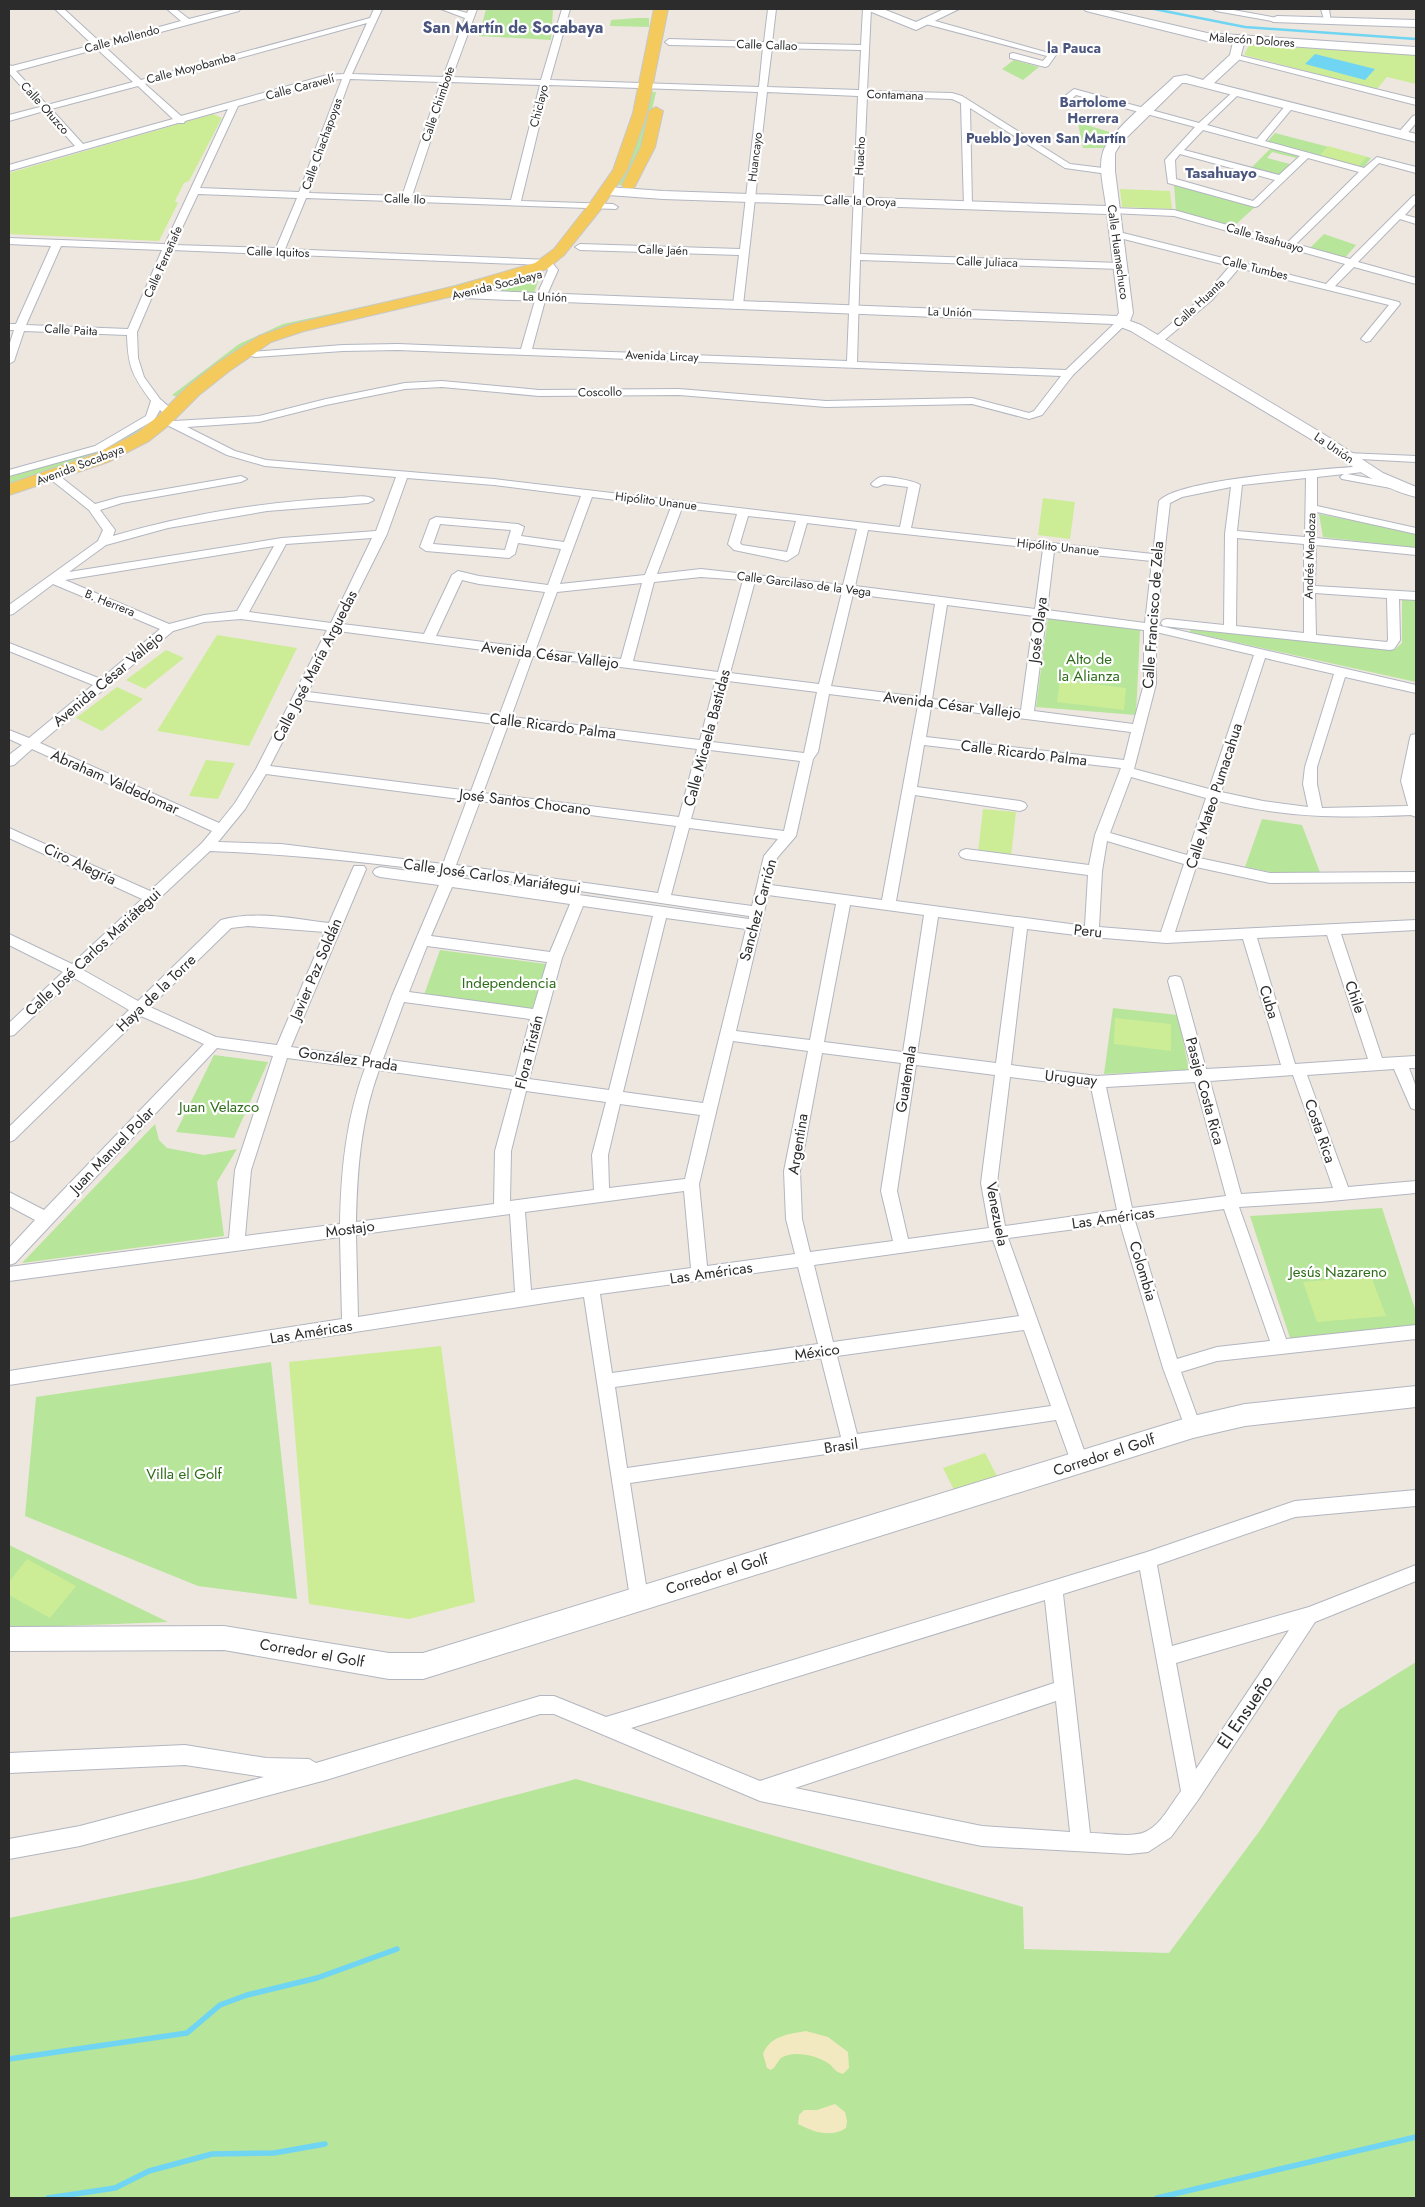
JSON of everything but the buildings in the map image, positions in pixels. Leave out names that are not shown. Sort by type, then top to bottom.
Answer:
[{"type":"main road","name":"Avenida Socabaya","points":[[550,266],[608,191],[620,170],[635,132],[646,86],[660,9]]},
{"type":"main road","name":"Avenida Socabaya","points":[[9,490],[117,452],[144,437],[254,354],[282,338],[461,292],[550,266],[580,247],[625,193],[648,147],[663,80]]},
{"type":"main road","name":"Avenida Socabaya","points":[[169,420],[182,400],[215,374],[266,339],[299,328],[461,292]]},
{"type":"street","points":[[59,9],[180,121]]},
{"type":"street","points":[[171,9],[186,21]]},
{"type":"street","name":"Calle Mollendo","points":[[9,69],[236,9]]},
{"type":"street","name":"Calle Chachapoyas","points":[[278,252],[303,195],[347,76],[378,9]]},
{"type":"street","points":[[445,9],[471,13]]},
{"type":"street","name":"Chiclayo","points":[[515,204],[545,82],[566,9]]},
{"type":"street","name":"Huancayo","points":[[738,305],[772,9]]},
{"type":"street","name":"Huacho","points":[[852,364],[855,257],[867,9]]},
{"type":"street","points":[[873,9],[921,24],[1024,47]]},
{"type":"street","points":[[921,24],[953,9]]},
{"type":"street","name":"Malecón Dolores","points":[[1090,9],[1207,37],[1239,40],[1278,27],[1416,51]]},
{"type":"street","points":[[1216,9],[1278,27],[1326,15],[1416,24]]},
{"type":"street","name":"Calle Chimbote","points":[[406,199],[471,13]]},
{"type":"street","name":"Calle Moyobamba","points":[[9,118],[374,19]]},
{"type":"street","points":[[1205,84],[1236,56],[1239,40]]},
{"type":"street","name":"Calle Callao","points":[[669,42],[866,48]]},
{"type":"street","points":[[1236,56],[1416,102]]},
{"type":"street","name":"Calle Otuzco","points":[[9,69],[82,148]]},
{"type":"street","name":"Calle Caravelí","points":[[9,168],[330,78],[347,76],[447,78],[646,86],[663,80]]},
{"type":"street","name":"Calle Huamachuco","points":[[1029,416],[1038,413],[1069,373],[1122,322],[1126,313],[1108,171],[1109,153],[1112,146],[1144,112],[1181,78],[1205,84]]},
{"type":"street","name":"Contamana","points":[[663,80],[763,91],[952,96],[966,102],[1068,166],[1108,171]]},
{"type":"street","points":[[1205,84],[1416,138]]},
{"type":"street","points":[[1063,102],[1074,92],[1366,171]]},
{"type":"street","points":[[1236,92],[1170,160],[1171,181],[1255,204],[1306,155]]},
{"type":"street","points":[[966,102],[967,205]]},
{"type":"street","name":"Calle Ferreñafe","points":[[169,420],[135,368],[131,347],[132,332],[168,248],[196,191],[234,105]]},
{"type":"street","points":[[1258,142],[1290,106]]},
{"type":"street","points":[[1402,134],[1416,118]]},
{"type":"street","points":[[1178,150],[1282,179]]},
{"type":"street","points":[[1290,245],[1377,160],[1416,170]]},
{"type":"street","name":"Calle Ilo","points":[[196,191],[613,207]]},
{"type":"street","name":"Calle la Oroya","points":[[608,191],[750,198],[1112,210]]},
{"type":"street","points":[[1328,287],[1416,198]]},
{"type":"street","name":"Calle Tasahuayo","points":[[1112,210],[1174,213],[1416,281]]},
{"type":"street","points":[[1400,216],[1416,221]]},
{"type":"street","name":"Calle Tumbes","points":[[1115,234],[1238,263],[1395,304],[1366,339]]},
{"type":"street","name":"Calle Iquitos","points":[[9,241],[550,266]]},
{"type":"street","points":[[9,361],[20,327],[57,243]]},
{"type":"street","name":"Calle Jaén","points":[[580,247],[745,252]]},
{"type":"street","name":"Calle Juliaca","points":[[855,257],[1120,266]]},
{"type":"street","name":"Calle Huanta","points":[[1157,341],[1208,298],[1238,263]]},
{"type":"street","points":[[526,351],[550,266]]},
{"type":"street","name":"La Unión","points":[[461,292],[541,297],[1095,318],[1122,322],[1314,435],[1366,469],[1396,486],[1416,492]]},
{"type":"street","name":"Calle Paita","points":[[9,327],[132,332]]},
{"type":"street","name":"Avenida Lircay","points":[[254,354],[352,348],[526,351],[1069,373]]},
{"type":"street","name":"Coscollo","points":[[169,420],[259,419],[326,402],[405,386],[442,384],[539,393],[679,392],[826,404],[972,401],[1029,416]]},
{"type":"street","points":[[9,473],[99,448],[150,418],[154,412],[156,401]]},
{"type":"street","name":"Hipólito Unanue","points":[[169,420],[231,453],[265,463],[494,482],[905,531],[1156,558]]},
{"type":"street","points":[[1346,456],[1416,459]]},
{"type":"street","name":"Calle Francisco de Zela","points":[[1092,932],[1096,871],[1102,835],[1128,768],[1150,684],[1150,624],[1156,558],[1165,501],[1180,494],[1237,484],[1366,469]]},
{"type":"street","name":"Calle José María Arguedas","points":[[207,846],[240,806],[262,769],[381,534],[403,474]]},
{"type":"street","name":"Calle Francisco de Zela","points":[[1312,474],[1396,486]]},
{"type":"street","name":"Andrés Mendoza","points":[[1310,638],[1309,589],[1312,474]]},
{"type":"street","points":[[9,611],[102,543],[108,535],[109,530],[93,508],[52,476]]},
{"type":"street","points":[[93,508],[120,500],[241,479]]},
{"type":"street","points":[[877,484],[882,480],[914,484],[905,531]]},
{"type":"street","points":[[1230,629],[1231,534],[1237,484]]},
{"type":"street","points":[[350,1326],[349,1177],[356,1123],[374,1063],[448,875],[475,796],[588,493]]},
{"type":"street","points":[[102,543],[168,523],[266,507],[368,500]]},
{"type":"street","points":[[626,664],[650,580],[678,504]]},
{"type":"street","points":[[1312,508],[1416,531]]},
{"type":"street","points":[[743,512],[734,544],[738,548],[787,557],[792,554],[802,519]]},
{"type":"street","points":[[436,520],[518,527],[514,539],[509,554],[426,546],[436,520]]},
{"type":"street","name":"Sanchez Carrión","points":[[700,1274],[690,1184],[771,856],[789,836],[807,758],[812,752],[824,689],[864,525]]},
{"type":"street","points":[[52,579],[282,540],[381,534]]},
{"type":"street","points":[[1231,534],[1416,551]]},
{"type":"street","points":[[514,539],[568,546]]},
{"type":"street","points":[[240,615],[282,540]]},
{"type":"street","name":"José Olaya","points":[[1027,715],[1049,546]]},
{"type":"street","name":"Calle Garcilaso de la Vega","points":[[428,639],[458,575],[479,580],[552,589],[650,580],[701,573],[750,577],[1150,624]]},
{"type":"street","name":"Calle Micaela Bastidas","points":[[602,1196],[600,1154],[662,906],[750,577]]},
{"type":"street","name":"B. Herrera","points":[[52,579],[168,628]]},
{"type":"street","points":[[1309,589],[1416,596]]},
{"type":"street","points":[[1150,624],[1230,629],[1390,646],[1394,640],[1393,594]]},
{"type":"street","points":[[888,905],[926,702],[942,600]]},
{"type":"street","name":"Avenida César Vallejo","points":[[9,762],[168,628],[192,620],[213,616],[240,615],[1139,729]]},
{"type":"street","points":[[1150,624],[1416,689]]},
{"type":"street","points":[[9,647],[102,684]]},
{"type":"street","name":"Calle Mateo Pumacahua","points":[[1166,938],[1262,652]]},
{"type":"street","points":[[1316,812],[1310,784],[1311,767],[1342,671]]},
{"type":"street","name":"Calle Ricardo Palma","points":[[300,695],[807,758]]},
{"type":"street","name":"Abraham Valdedomar","points":[[9,734],[222,830]]},
{"type":"street","name":"Calle Ricardo Palma","points":[[919,740],[1128,768],[1215,794],[1282,809],[1316,812],[1416,811]]},
{"type":"street","points":[[1416,740],[1408,781],[1416,811]]},
{"type":"street","name":"José Santos Chocano","points":[[262,769],[789,836]]},
{"type":"street","points":[[909,790],[1020,806]]},
{"type":"street","name":"Ciro Alegría","points":[[9,833],[151,897]]},
{"type":"street","points":[[1102,835],[1193,862],[1270,878],[1416,878]]},
{"type":"street","name":"Calle José Carlos Mariátegui","points":[[9,1031],[207,846],[281,850],[755,919]]},
{"type":"street","name":"Calle José Carlos Mariátegui","points":[[226,848],[241,854],[359,869],[448,875],[579,899],[662,906]]},
{"type":"street","points":[[966,854],[1096,871]]},
{"type":"street","name":"Javier Paz Soldán","points":[[236,1244],[243,1170],[282,1050],[359,869]]},
{"type":"street","name":"Peru","points":[[762,889],[1092,932],[1166,938],[1332,929],[1415,929]]},
{"type":"street","name":"Flora Tristán","points":[[523,1298],[502,1151],[555,958],[579,899]]},
{"type":"street","name":"Argentina","points":[[844,900],[792,1171],[794,1219],[852,1444]]},
{"type":"street","name":"Guatemala","points":[[902,1247],[889,1191],[932,911]]},
{"type":"street","name":"Haya de la Torre","points":[[9,1136],[226,924],[235,920],[333,928]]},
{"type":"street","name":"Venezuela","points":[[1021,923],[989,1183],[998,1234],[1080,1464]]},
{"type":"street","name":"Chile","points":[[1332,929],[1378,1064]]},
{"type":"street","name":"Cuba","points":[[1249,935],[1294,1070]]},
{"type":"street","name":"González Prada","points":[[9,939],[73,971],[140,1009],[214,1042],[709,1110]]},
{"type":"street","points":[[422,940],[555,958]]},
{"type":"street","name":"Pasaje Costa Rica","points":[[1175,981],[1232,1201],[1280,1346]]},
{"type":"street","points":[[399,996],[538,1015]]},
{"type":"street","name":"Uruguay","points":[[727,1035],[1097,1082],[1416,1062]]},
{"type":"street","name":"Juan Manuel Polar","points":[[9,1258],[214,1042]]},
{"type":"street","points":[[1399,1063],[1416,1104]]},
{"type":"street","name":"Costa Rica","points":[[1294,1070],[1342,1193]]},
{"type":"street","name":"Colombia","points":[[1097,1082],[1126,1216],[1172,1368],[1193,1427]]},
{"type":"street","name":"Mostajo","points":[[9,1274],[690,1184]]},
{"type":"street","name":"Las Américas","points":[[9,1378],[523,1298],[1232,1201],[1320,1196],[1416,1187]]},
{"type":"street","points":[[9,1198],[46,1219]]},
{"type":"street","points":[[591,1289],[639,1598]]},
{"type":"street","name":"México","points":[[606,1381],[1029,1322]]},
{"type":"street","points":[[1172,1368],[1216,1354],[1416,1332]]},
{"type":"street","name":"Corredor el Golf","points":[[9,1639],[224,1638],[389,1666],[424,1666],[639,1598],[1080,1464],[1193,1427],[1245,1415],[1416,1396]]},
{"type":"street","name":"Brasil","points":[[620,1477],[1061,1412]]},
{"type":"street","points":[[604,1726],[1147,1560],[1295,1509],[1416,1498]]},
{"type":"street","points":[[1147,1560],[1191,1793]]},
{"type":"street","points":[[1165,1657],[1309,1616],[1416,1573]]},
{"type":"street","points":[[1053,1589],[1081,1842]]},
{"type":"street","name":"El Ensueño","points":[[9,1850],[80,1836],[326,1770],[540,1705],[554,1705],[760,1791],[982,1836],[1129,1844],[1148,1842],[1164,1830],[1191,1793],[1309,1616]]},
{"type":"street","points":[[760,1791],[1064,1689]]},
{"type":"street","points":[[9,1763],[185,1755],[266,1768],[326,1770]]},
{"type":"green space","points":[[486,9],[553,9],[551,40],[479,36]]},
{"type":"green space","points":[[649,18],[649,27],[610,26],[611,20]]},
{"type":"green space","points":[[1249,45],[1416,54],[1416,84],[1387,77],[1377,89],[1244,55]]},
{"type":"green space","points":[[1014,60],[1039,67],[1023,80],[1002,69]]},
{"type":"green space","points":[[649,92],[656,92],[645,142],[624,186],[617,185]]},
{"type":"green space","points":[[213,114],[222,118],[189,181],[184,183],[175,201],[178,203],[159,241],[9,234],[9,173]]},
{"type":"green space","points":[[1078,123],[1116,134],[1103,148],[1083,148]]},
{"type":"green space","points":[[1275,133],[1371,158],[1364,167],[1358,167],[1267,142]]},
{"type":"green space","points":[[1328,146],[1367,157],[1358,167],[1319,156]]},
{"type":"green space","points":[[1271,148],[1299,155],[1296,158],[1272,152],[1267,158],[1290,164],[1279,176],[1251,168]]},
{"type":"green space","points":[[1174,184],[1255,207],[1233,227],[1176,211]]},
{"type":"green space","points":[[1120,189],[1170,191],[1172,209],[1122,207]]},
{"type":"green space","points":[[1324,234],[1356,245],[1344,259],[1310,248]]},
{"type":"green space","points":[[523,267],[525,270],[304,324],[236,354],[177,397],[172,395],[239,344],[283,324],[417,295]]},
{"type":"green space","points":[[539,279],[534,293],[494,291],[494,289]]},
{"type":"green space","points":[[159,415],[128,440],[109,450],[68,467],[9,486],[9,474],[75,456],[142,426]]},
{"type":"green space","points":[[1043,498],[1075,502],[1070,539],[1038,535]]},
{"type":"green space","points":[[1319,514],[1416,533],[1416,548],[1323,537]]},
{"type":"green space","points":[[1402,599],[1416,599],[1416,682],[1190,632],[1191,629],[1394,650],[1402,643]]},
{"type":"green space","name":"Alto de la Alianza","points":[[1048,617],[1140,630],[1136,715],[1036,707]]},
{"type":"green space","points":[[217,635],[297,648],[249,746],[157,731]]},
{"type":"green space","points":[[166,650],[184,658],[145,689],[126,680]]},
{"type":"green space","points":[[1060,680],[1126,688],[1124,710],[1057,702]]},
{"type":"green space","points":[[117,687],[143,699],[102,731],[76,718]]},
{"type":"green space","points":[[206,760],[235,763],[218,799],[189,796]]},
{"type":"green space","points":[[983,809],[1016,812],[1011,857],[978,852]]},
{"type":"green space","points":[[1262,819],[1302,825],[1321,875],[1286,875],[1245,867]]},
{"type":"green space","name":"Independencia","points":[[440,950],[546,964],[532,1009],[424,995]]},
{"type":"green space","points":[[1113,1008],[1178,1015],[1189,1070],[1104,1074]]},
{"type":"green space","points":[[1115,1018],[1171,1024],[1171,1051],[1114,1044]]},
{"type":"green space","name":"Juan Velazco","points":[[214,1055],[268,1062],[234,1138],[176,1132]]},
{"type":"green space","points":[[155,1124],[159,1140],[167,1148],[204,1155],[237,1149],[217,1182],[224,1236],[22,1263]]},
{"type":"green space","name":"Jesús Nazareno","points":[[1382,1208],[1416,1312],[1416,1328],[1290,1338],[1250,1216]]},
{"type":"green space","points":[[1371,1276],[1386,1316],[1317,1322],[1303,1282]]},
{"type":"green space","points":[[441,1346],[475,1602],[409,1619],[309,1604],[289,1362]]},
{"type":"green space","name":"Villa el Golf","points":[[271,1362],[297,1599],[198,1586],[25,1516],[36,1397]]},
{"type":"green space","points":[[985,1453],[997,1476],[954,1490],[943,1468]]},
{"type":"green space","points":[[9,1545],[168,1622],[9,1628]]},
{"type":"green space","points":[[27,1559],[76,1586],[50,1618],[9,1595],[9,1582]]},
{"type":"green space","points":[[1416,1662],[1416,2198],[9,2198],[9,1918],[196,1879],[576,1779],[1023,1907],[1024,1949],[1169,1953],[1261,1829],[1339,1710]]},
{"type":"sand","points":[[806,2031],[828,2037],[848,2052],[849,2068],[843,2074],[837,2072],[823,2060],[798,2054],[781,2058],[771,2070],[767,2068],[763,2054],[770,2043],[780,2037]]},
{"type":"sand","points":[[835,2104],[845,2112],[846,2128],[834,2133],[822,2133],[798,2124],[799,2115],[804,2110],[817,2110]]},
{"type":"water","points":[[1315,54],[1375,69],[1365,80],[1305,64]]},
{"type":"waterway","points":[[1154,9],[1245,27],[1416,39]]},
{"type":"waterway","points":[[9,2059],[187,2033],[220,2005],[247,1995],[317,1978],[397,1949]]},
{"type":"waterway","points":[[1157,2198],[1416,2137]]},
{"type":"waterway","points":[[48,2198],[115,2188],[149,2171],[212,2154],[274,2153],[325,2144]]},
{"type":"district","name":"San Martín de Socabaya","points":[[513,27]]},
{"type":"district","name":"la Pauca","points":[[1074,48]]},
{"type":"district","name":"Bartolome Herrera","points":[[1093,110]]},
{"type":"district","name":"Pueblo Joven San Martín","points":[[1046,138]]},
{"type":"district","name":"Tasahuayo","points":[[1221,173]]}]
